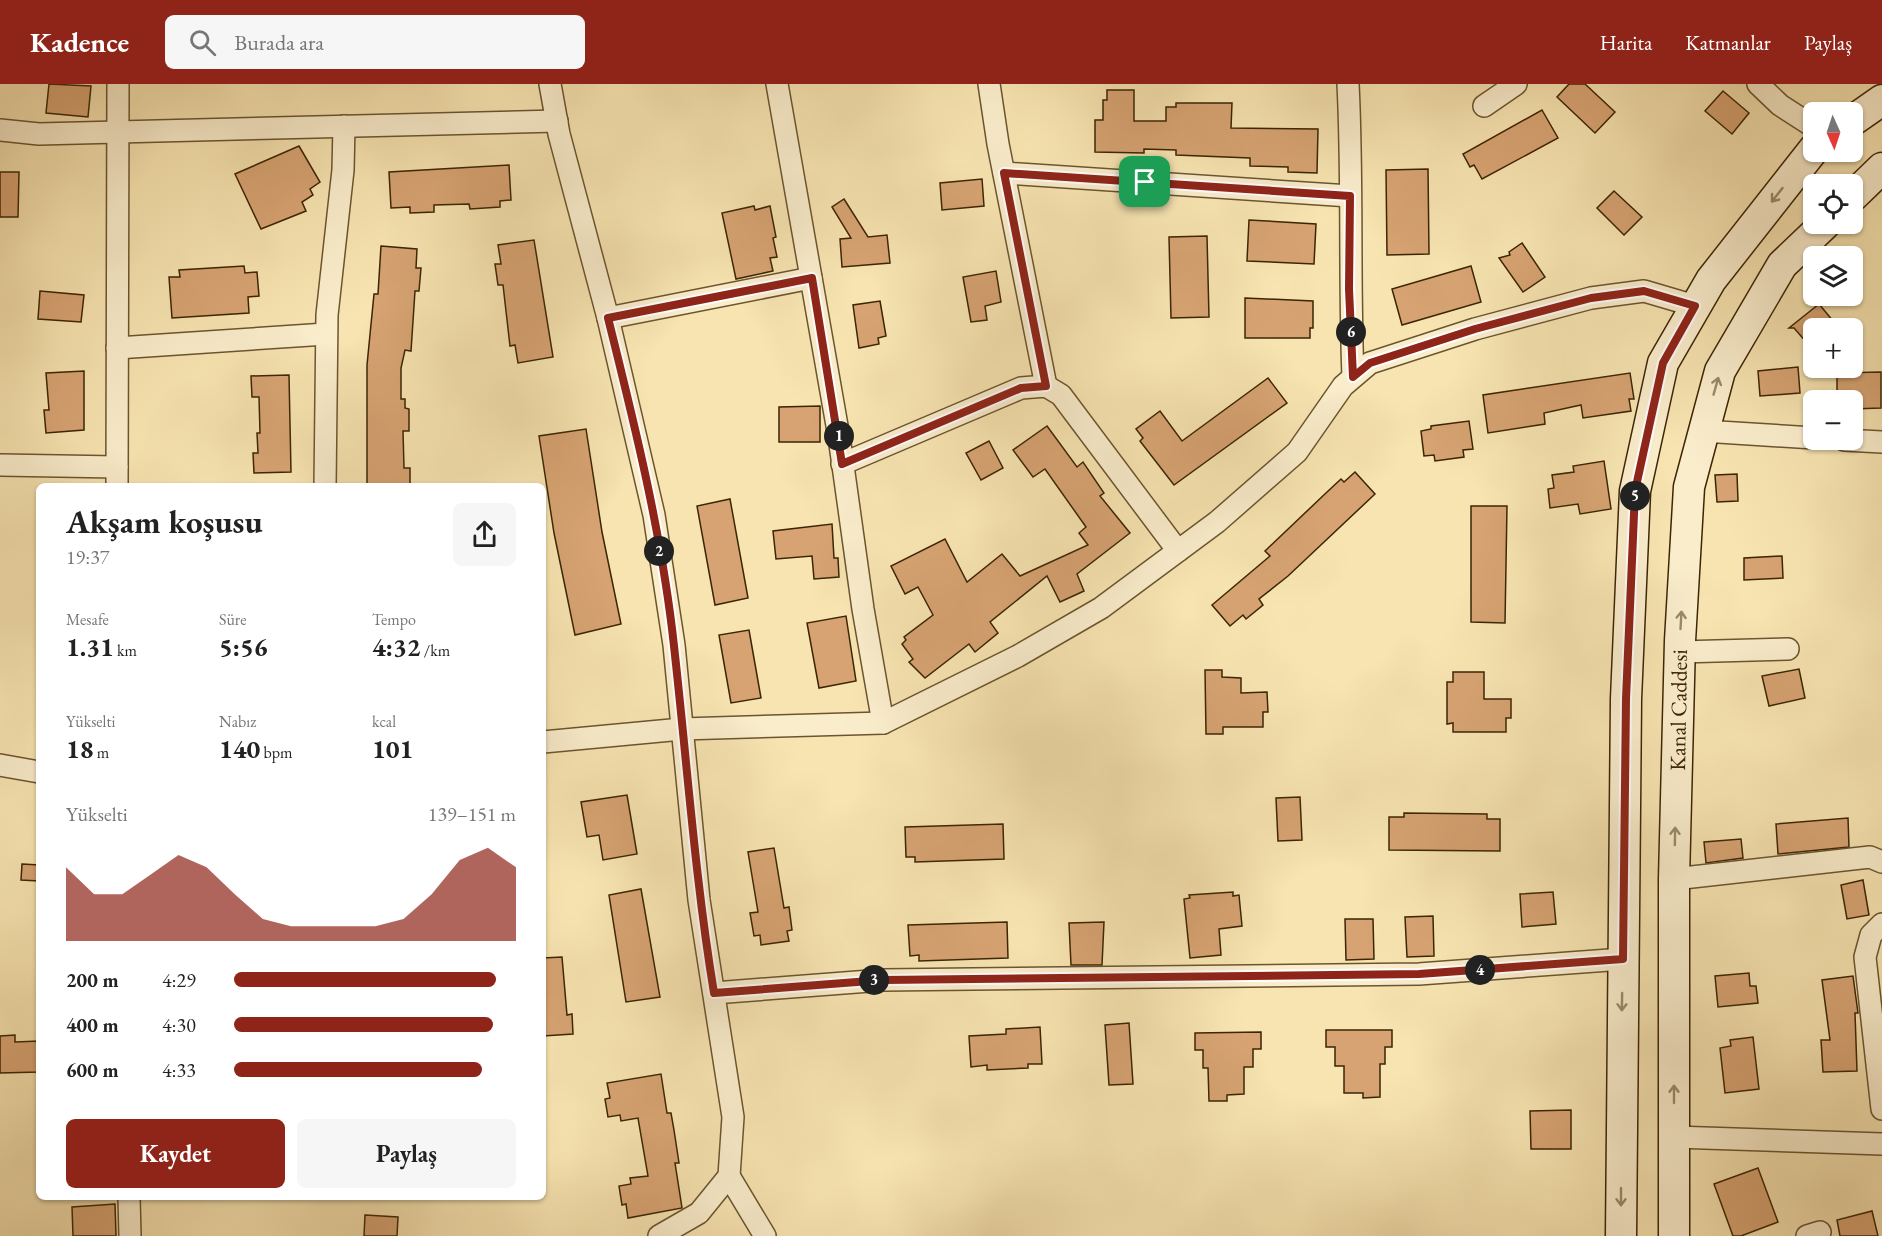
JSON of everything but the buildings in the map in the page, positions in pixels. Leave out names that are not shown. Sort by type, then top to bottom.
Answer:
[{"type":"main road","points":[[1863,113],[1882,100]]},
{"type":"main road","points":[[1621,1236],[1626,699],[1635,491],[1663,363],[1711,280],[1804,162]]},
{"type":"main road","points":[[1863,186],[1882,168]]},
{"type":"main road","name":"Kanal Caddesi","points":[[1674,1236],[1674,879],[1680,652],[1689,487],[1720,371],[1782,265],[1815,234]]},
{"type":"street","points":[[0,465],[117,476],[118,84]]},
{"type":"street","points":[[550,84],[557,121],[608,318],[654,515],[674,645],[699,900],[733,1118],[729,1176],[765,1236]]},
{"type":"street","points":[[777,84],[812,278],[842,464],[862,609],[883,723]]},
{"type":"street","points":[[990,84],[1004,173],[1046,386]]},
{"type":"street","points":[[1348,84],[1349,289],[1353,377]]},
{"type":"street","points":[[1484,106],[1516,84]]},
{"type":"street","points":[[1758,84],[1780,105],[1803,121]]},
{"type":"street","points":[[0,130],[39,134],[557,121]]},
{"type":"street","points":[[324,483],[326,334],[343,170],[344,126]]},
{"type":"street","points":[[1004,173],[1350,196]]},
{"type":"street","points":[[608,318],[812,278]]},
{"type":"street","points":[[546,742],[682,729],[883,723],[1039,644],[1101,608],[1217,522],[1297,452],[1343,386],[1370,363],[1475,329],[1591,298],[1644,291],[1695,306]]},
{"type":"street","points":[[117,348],[326,334]]},
{"type":"street","points":[[842,464],[1021,388],[1046,386],[1061,395],[1178,551]]},
{"type":"street","points":[[1703,431],[1803,437]]},
{"type":"street","points":[[1863,441],[1882,442]]},
{"type":"street","points":[[1680,652],[1788,648]]},
{"type":"street","points":[[0,765],[36,771]]},
{"type":"street","points":[[1674,879],[1870,857],[1882,862]]},
{"type":"street","points":[[1882,924],[1871,935],[1865,957],[1882,1109]]},
{"type":"street","points":[[714,993],[883,980],[1419,974],[1623,959]]},
{"type":"street","points":[[1674,1137],[1882,1144]]},
{"type":"street","points":[[659,1236],[699,1213],[729,1176]]},
{"type":"street","points":[[129,1200],[130,1236]]},
{"type":"route","points":[[1004,173],[1145,182],[1350,196],[1349,289],[1353,377],[1370,363],[1475,329],[1591,298],[1644,291],[1695,306],[1663,363],[1635,491],[1626,699],[1623,959],[1419,974],[883,980],[794,985],[714,993],[699,900],[674,645],[654,515],[608,318],[812,278],[842,464],[1021,388],[1046,386],[1004,173]]}]
